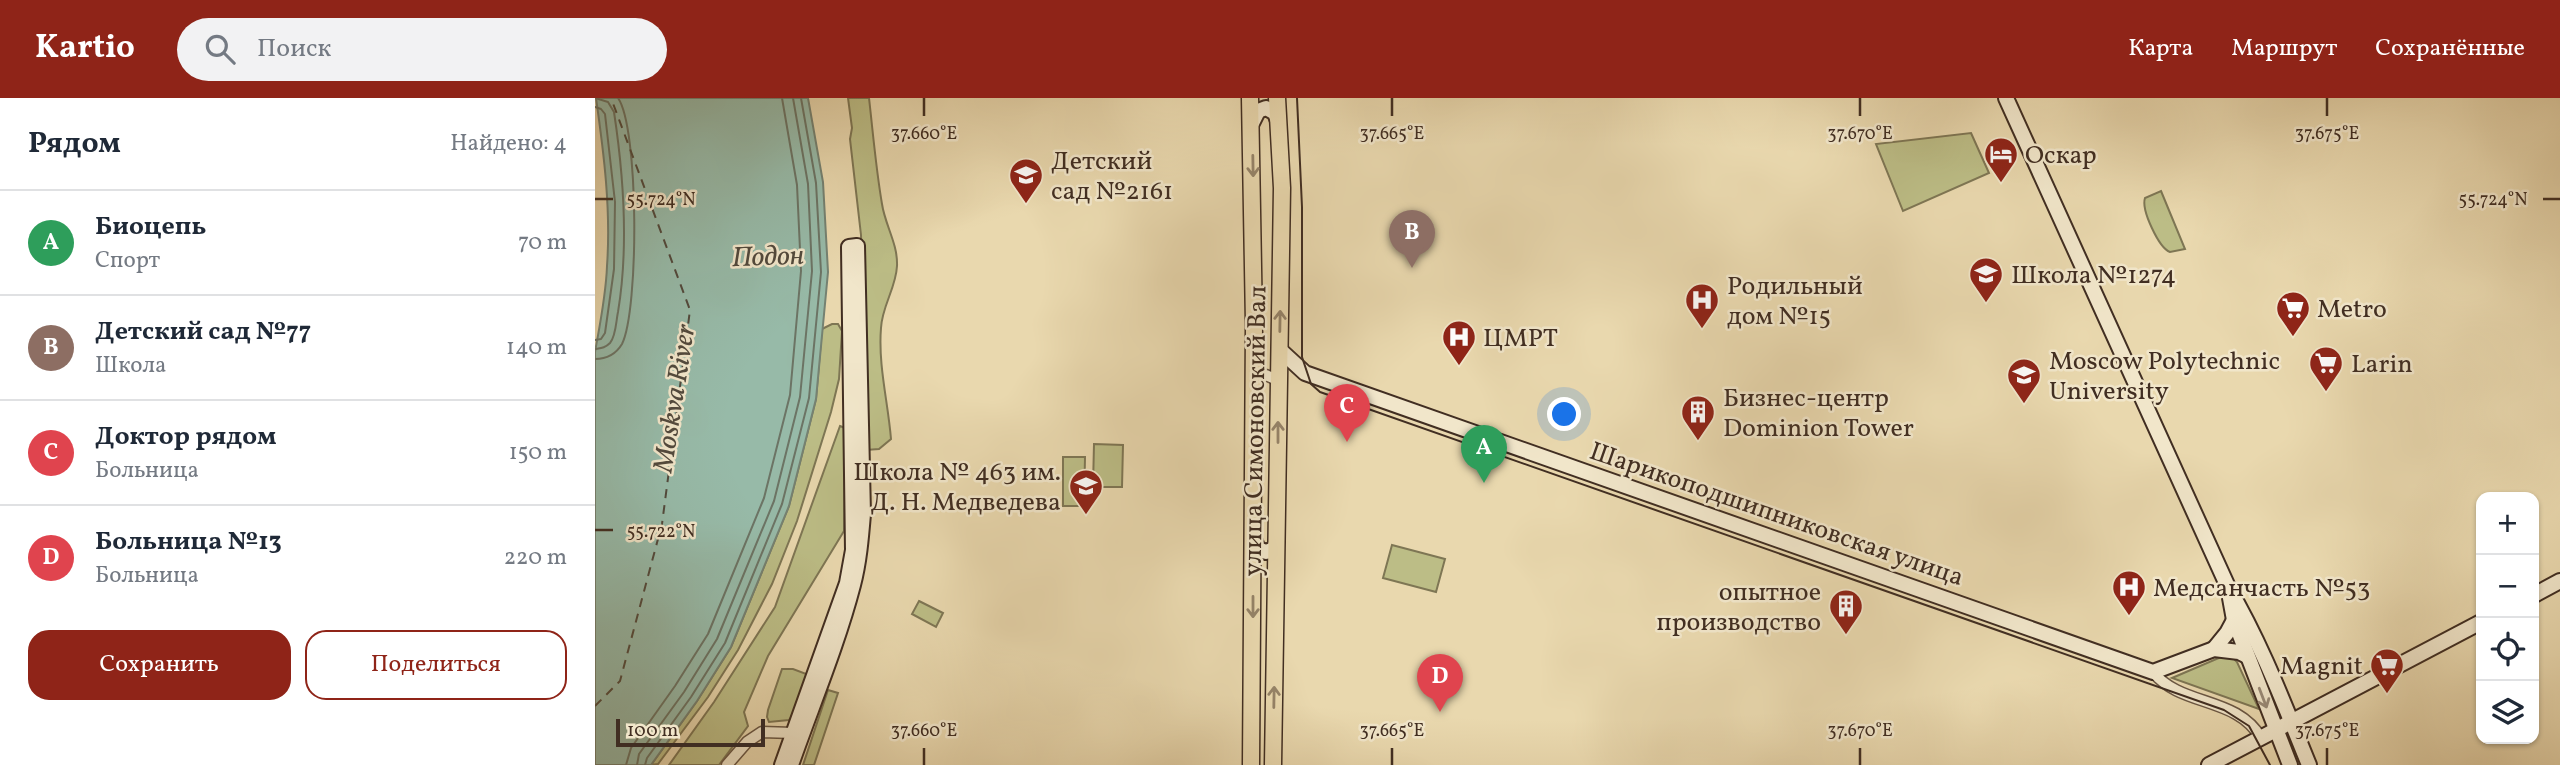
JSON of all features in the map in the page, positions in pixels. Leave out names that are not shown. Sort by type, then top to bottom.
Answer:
[{"type":"main road","name":"улица Симоновский Вал","points":[[1250,98],[1254,388],[1251,765]]},
{"type":"main road","name":"улица Симоновский Вал","points":[[1273,765],[1282,188],[1277,98]]},
{"type":"main road","points":[[2006,98],[2228,587],[2243,614],[2308,765]]},
{"type":"main road","points":[[1252,122],[1258,111],[1266,108],[1275,113],[1278,121]]},
{"type":"main road","points":[[782,765],[797,735],[853,584],[860,547],[863,514],[853,246]]},
{"type":"main road","points":[[1278,389],[1305,373],[1280,350]]},
{"type":"main road","name":"Шарикоподшипниковская улица","points":[[1305,373],[2153,673]]},
{"type":"main road","points":[[1254,539],[1258,549],[1266,552],[1274,549],[1277,540]]},
{"type":"main road","points":[[2539,592],[2560,581]]},
{"type":"main road","points":[[2228,587],[2234,620],[2290,765]]},
{"type":"main road","points":[[2214,649],[2234,620]]},
{"type":"main road","points":[[2209,765],[2476,625]]},
{"type":"main road","points":[[2153,673],[2214,649],[2239,652],[2247,656]]},
{"type":"main road","points":[[791,765],[797,735]]},
{"type":"street","points":[[1254,388],[1258,379],[1266,375],[1275,379],[1278,389]]},
{"type":"street","name":"Шарикоподшипниковская улица","points":[[2153,673],[2174,690],[2242,716],[2261,738]]},
{"type":"street","points":[[727,765],[747,742],[762,732],[797,735]]},
{"type":"green space","points":[[848,98],[869,98],[882,204],[897,258],[894,282],[882,320],[880,342],[891,439],[879,449],[866,450],[861,235]]},
{"type":"green space","points":[[1971,133],[1989,173],[1903,211],[1876,144]]},
{"type":"green space","points":[[2161,191],[2185,249],[2170,252],[2166,249],[2148,219],[2145,198]]},
{"type":"green space","points":[[838,324],[842,331],[839,379],[797,521],[772,584],[738,650],[708,697],[658,764],[651,765],[697,701],[731,647],[789,506],[816,399],[822,329]]},
{"type":"green space","points":[[840,426],[845,428],[844,531],[768,656],[744,712],[748,726],[719,765],[669,765],[714,702],[775,607]]},
{"type":"green space","points":[[1094,444],[1123,445],[1122,487],[1093,487]]},
{"type":"green space","points":[[1063,457],[1085,457],[1084,506],[1063,506]]},
{"type":"green space","points":[[1392,545],[1445,559],[1436,592],[1383,578]]},
{"type":"green space","points":[[919,601],[943,613],[936,627],[912,614]]},
{"type":"green space","points":[[2221,657],[2232,657],[2237,662],[2259,709],[2172,678]]},
{"type":"green space","points":[[782,669],[793,669],[809,675],[795,713],[789,720],[769,722],[768,710]]},
{"type":"green space","points":[[828,690],[838,693],[814,765],[803,765]]},
{"type":"water","points":[[596,98],[808,98],[823,182],[828,272],[816,399],[789,506],[731,647],[697,701],[651,765],[595,765],[595,352],[603,309],[608,245],[604,161]]},
{"type":"ferry route","points":[[595,706],[620,681],[662,524],[690,310],[611,98]]},
{"type":"tram line","points":[[1297,98],[1302,207],[1302,357],[1311,384],[1320,392],[2224,710],[2249,726],[2270,765]]},
{"type":"place","name":"Оскар","points":[[2001,184]]},
{"type":"place","name":"Детский сад №2161","points":[[1026,205]]},
{"type":"place","name":"Детский сад №77","points":[[1412,268]]},
{"type":"place","name":"Школа №1274","points":[[1986,304]]},
{"type":"place","name":"Родильный дом №15","points":[[1702,330]]},
{"type":"place","name":"Metro","points":[[2293,338]]},
{"type":"place","name":"ЦМРТ","points":[[1459,367]]},
{"type":"place","name":"Larin","points":[[2326,393]]},
{"type":"place","name":"Moscow Polytechnic University","points":[[2024,405]]},
{"type":"place","name":"Доктор рядом","points":[[1347,442]]},
{"type":"place","name":"Бизнес-центр Dominion Tower","points":[[1698,442]]},
{"type":"place","name":"Биоцепь","points":[[1484,483]]},
{"type":"place","name":"Школа № 463 им. Д. Н. Медведева","points":[[1086,516]]},
{"type":"place","name":"Медсанчасть №53","points":[[2129,617]]},
{"type":"place","name":"опытное производство","points":[[1846,636]]},
{"type":"place","name":"Magnit","points":[[2387,695]]},
{"type":"place","name":"Больница №13","points":[[1440,712]]},
{"type":"water label","name":"Подон","points":[[768,255]]},
{"type":"water label","name":"Moskva River","points":[[673,398]]}]
